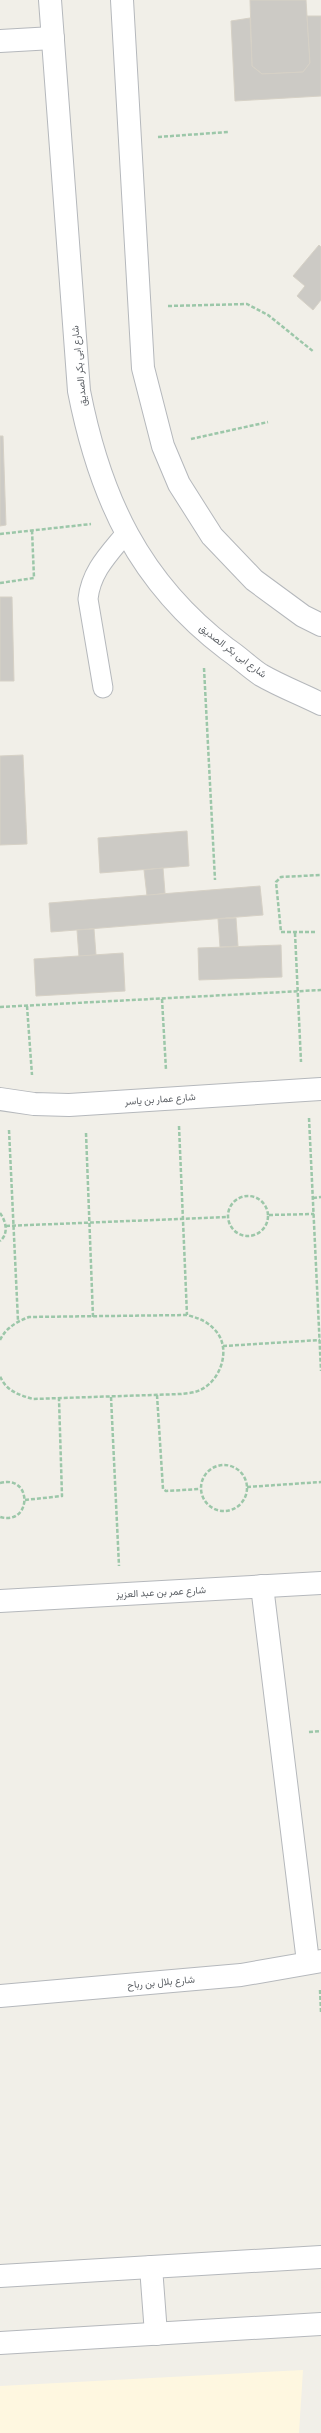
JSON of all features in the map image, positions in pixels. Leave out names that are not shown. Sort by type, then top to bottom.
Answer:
[{"type":"street","name":"شارع ابى بكر الصديق","points":[[50,0],[79,391],[90,443],[101,479],[122,527],[163,590],[202,630],[261,674],[321,704]]},
{"type":"street","points":[[122,0],[143,368],[163,446],[179,484],[212,536],[254,580],[303,616],[321,624]]},
{"type":"street","points":[[0,41],[53,38]]},
{"type":"street","name":"شارع عمار بن ياسر","points":[[4,1100],[34,1104],[85,1104],[310,1090]]},
{"type":"street","name":"شارع عمر بن عبد العزيز","points":[[0,1601],[321,1583]]},
{"type":"street","points":[[262,1586],[315,1962]]},
{"type":"street","name":"شارع بلال بن رباح","points":[[0,1996],[241,1975],[315,1962]]},
{"type":"street","points":[[0,2276],[321,2257]]},
{"type":"street","points":[[151,2267],[156,2334]]},
{"type":"street","points":[[0,2343],[321,2324]]},
{"type":"lane","points":[[103,688],[88,599],[90,586],[96,569],[122,527]]},
{"type":"path","points":[[130,139],[228,132]]},
{"type":"path","points":[[139,307],[247,304],[268,315],[314,352]]},
{"type":"path","points":[[163,446],[268,422]]},
{"type":"path","points":[[0,534],[32,530],[122,527]]},
{"type":"path","points":[[0,583],[34,578],[32,530]]},
{"type":"path","points":[[202,630],[215,880]]},
{"type":"path","points":[[315,932],[284,933],[279,928],[276,882],[278,879],[321,875]]},
{"type":"path","points":[[295,933],[298,991],[310,1090],[313,1198],[321,1371]]},
{"type":"path","points":[[0,1007],[321,990]]},
{"type":"path","points":[[162,998],[183,1219],[188,1315]]},
{"type":"path","points":[[27,1006],[34,1104]]},
{"type":"path","points":[[4,1100],[14,1225],[18,1321]]},
{"type":"path","points":[[85,1104],[93,1317]]},
{"type":"path","points":[[254,1196],[265,1203],[269,1215],[266,1227],[256,1235],[243,1236],[232,1229],[228,1217],[231,1205],[241,1197],[254,1196]]},
{"type":"path","points":[[313,1198],[321,1197]]},
{"type":"path","points":[[0,1213],[6,1226],[3,1239],[0,1241]]},
{"type":"path","points":[[269,1215],[314,1214]]},
{"type":"path","points":[[6,1226],[228,1217]]},
{"type":"path","points":[[0,1340],[4,1332],[18,1321],[28,1317],[188,1315],[203,1320],[216,1331],[222,1346],[222,1364],[214,1380],[199,1391],[158,1395],[33,1399],[16,1394],[2,1382],[0,1376]]},
{"type":"path","points":[[222,1346],[320,1340]]},
{"type":"path","points":[[158,1395],[163,1489],[166,1491],[200,1489]]},
{"type":"path","points":[[111,1397],[120,1594]]},
{"type":"path","points":[[25,1500],[62,1496],[59,1399]]},
{"type":"path","points":[[223,1464],[235,1467],[244,1475],[247,1487],[245,1499],[237,1508],[225,1512],[213,1509],[204,1501],[200,1489],[203,1477],[211,1468],[223,1464]]},
{"type":"path","points":[[0,1483],[7,1481],[16,1484],[23,1490],[25,1500],[23,1509],[16,1516],[6,1519],[0,1517]]},
{"type":"path","points":[[247,1487],[321,1482]]},
{"type":"shaded area","points":[[303,2370],[299,2433],[0,2433],[0,2386]]},
{"type":"building","points":[[250,0],[306,0],[310,63],[303,72],[262,74],[252,66]]},
{"type":"building","points":[[307,16],[321,16],[321,96],[235,101],[231,21],[250,18],[252,66],[262,74],[303,72],[310,63]]},
{"type":"building","points":[[319,245],[321,247],[321,300],[313,310],[297,296],[305,286],[293,276]]},
{"type":"building","points":[[0,436],[3,436],[6,525],[0,526]]},
{"type":"building","points":[[0,597],[12,597],[14,681],[0,681]]},
{"type":"building","points":[[23,755],[27,844],[0,845],[0,756]]},
{"type":"building","points":[[187,831],[189,866],[100,873],[98,838]]},
{"type":"building","points":[[163,868],[165,893],[147,896],[144,870]]},
{"type":"building","points":[[260,886],[263,915],[51,932],[49,903]]},
{"type":"building","points":[[236,918],[238,946],[220,947],[218,919]]},
{"type":"building","points":[[94,929],[96,955],[79,957],[77,930]]},
{"type":"building","points":[[281,945],[282,977],[199,980],[198,948]]},
{"type":"building","points":[[123,953],[125,991],[36,996],[34,959]]}]
